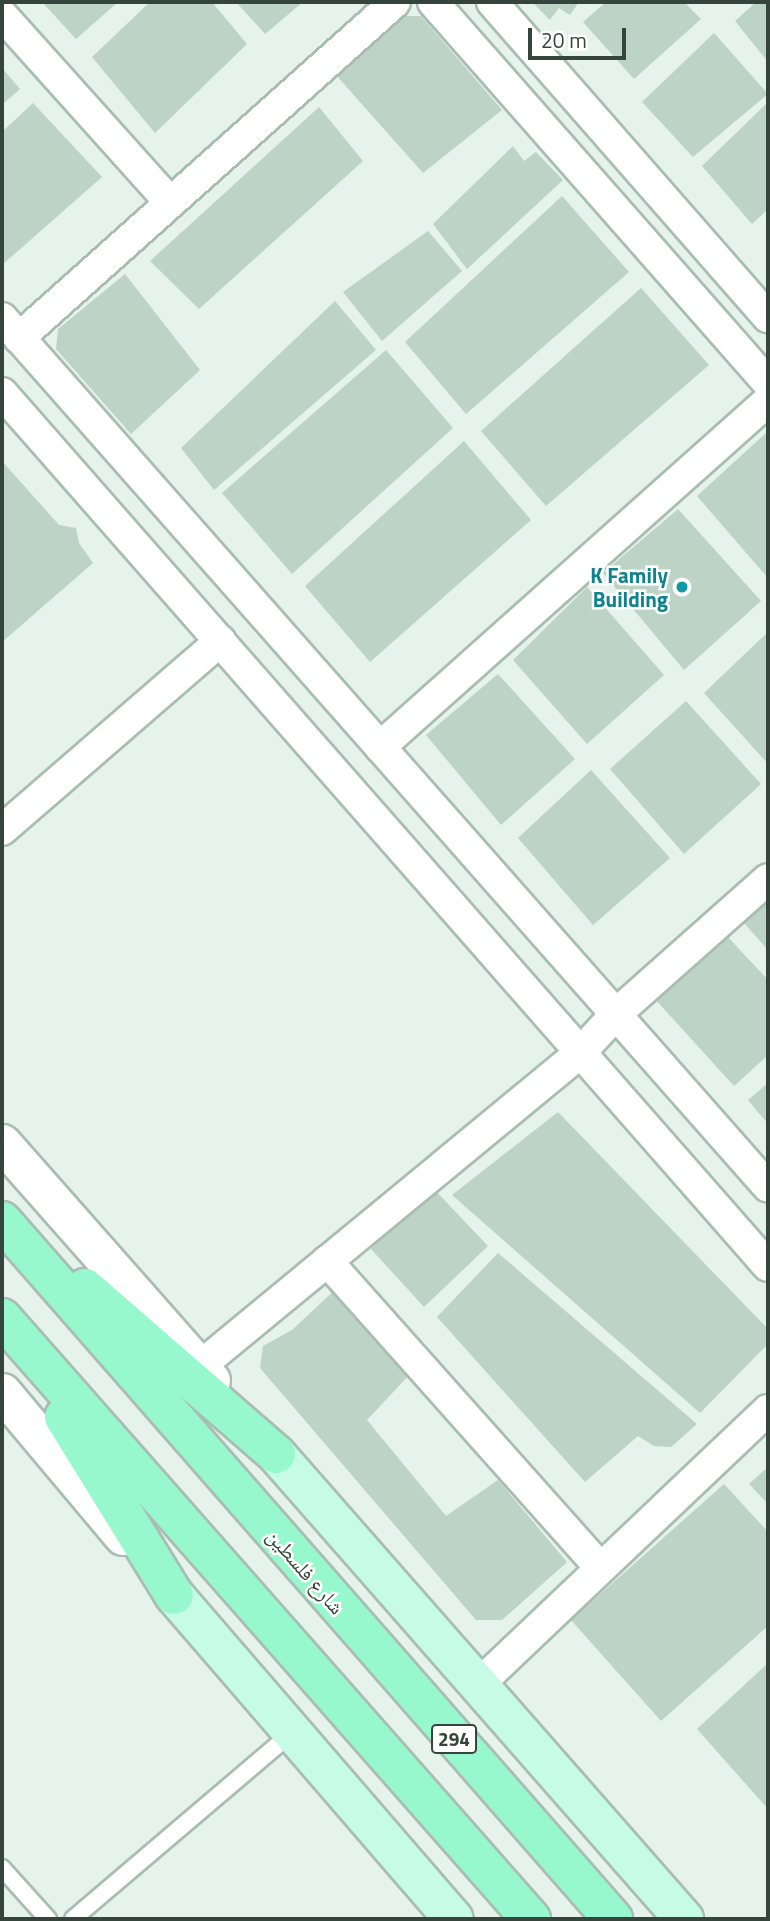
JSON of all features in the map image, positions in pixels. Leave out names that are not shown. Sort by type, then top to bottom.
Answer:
[{"type":"main road","points":[[2,1214],[276,1454],[684,1919]]},
{"type":"main road","name":"شارع فلسطين","points":[[2,1221],[295,1560],[613,1919]]},
{"type":"main road","points":[[5,1321],[174,1595],[290,1734],[454,1919]]},
{"type":"main road","points":[[5,1321],[531,1919]]},
{"type":"street","points":[[395,2],[170,202],[10,328],[768,1187]]},
{"type":"street","points":[[433,2],[768,383]]},
{"type":"street","points":[[492,2],[768,317]]},
{"type":"street","points":[[2,15],[170,202]]},
{"type":"street","points":[[2,393],[768,1266]]},
{"type":"street","points":[[380,747],[768,401]]},
{"type":"street","points":[[2,830],[220,641]]},
{"type":"street","points":[[199,1367],[581,1052],[616,1014],[768,880]]},
{"type":"street","points":[[2,1143],[276,1454]]},
{"type":"street","points":[[327,1261],[601,1567]]},
{"type":"street","points":[[2,1392],[174,1595]]},
{"type":"street","points":[[479,1684],[768,1410]]},
{"type":"lane","points":[[73,1919],[290,1734]]},
{"type":"lane","points":[[2,1868],[48,1919]]},
{"type":"building","points":[[42,2],[118,2],[76,39]]},
{"type":"building","points":[[150,2],[212,2],[247,44],[155,133],[92,57]]},
{"type":"building","points":[[236,2],[303,2],[265,34]]},
{"type":"building","points":[[532,2],[579,2],[570,15],[559,8],[550,20]]},
{"type":"building","points":[[606,2],[684,2],[701,19],[634,79],[583,22]]},
{"type":"building","points":[[756,2],[768,2],[768,62],[735,21]]},
{"type":"building","points":[[397,16],[421,16],[502,110],[423,173],[336,75]]},
{"type":"building","points":[[714,33],[768,94],[693,157],[642,102]]},
{"type":"building","points":[[2,68],[20,89],[2,105]]},
{"type":"building","points":[[768,102],[768,209],[752,224],[702,166]]},
{"type":"building","points":[[33,103],[102,177],[2,265],[2,132]]},
{"type":"building","points":[[319,107],[363,161],[199,309],[150,261]]},
{"type":"building","points":[[513,146],[524,161],[536,152],[563,180],[467,269],[433,224]]},
{"type":"building","points":[[562,196],[629,272],[466,414],[405,342]]},
{"type":"building","points":[[428,231],[462,271],[382,341],[343,292]]},
{"type":"building","points":[[125,274],[200,370],[131,434],[56,349],[58,329]]},
{"type":"building","points":[[641,288],[709,365],[546,506],[481,431]]},
{"type":"building","points":[[335,301],[376,350],[214,490],[181,448]]},
{"type":"building","points":[[386,350],[453,428],[292,574],[222,493]]},
{"type":"building","points":[[768,431],[768,578],[697,496]]},
{"type":"building","points":[[464,441],[531,520],[370,662],[305,586]]},
{"type":"building","points":[[2,461],[59,525],[76,528],[79,543],[93,563],[2,642]]},
{"type":"building","name":"K Family Building","points":[[678,509],[761,601],[684,670],[603,573]]},
{"type":"building","points":[[587,587],[664,675],[587,744],[513,660]]},
{"type":"building","points":[[768,632],[768,764],[704,693]]},
{"type":"building","points":[[498,674],[575,759],[501,825],[426,735]]},
{"type":"building","points":[[686,701],[761,784],[684,854],[610,769]]},
{"type":"building","points":[[591,770],[670,858],[593,925],[518,838]]},
{"type":"building","points":[[768,901],[768,950],[743,922]]},
{"type":"building","points":[[726,935],[768,980],[768,1055],[734,1086],[654,998]]},
{"type":"building","points":[[768,1083],[768,1124],[748,1100]]},
{"type":"building","points":[[558,1112],[768,1329],[768,1344],[700,1413],[452,1195]]},
{"type":"building","points":[[431,1186],[488,1246],[424,1307],[371,1249]]},
{"type":"building","points":[[498,1253],[697,1424],[671,1447],[654,1446],[638,1436],[585,1482],[437,1317]]},
{"type":"building","points":[[338,1287],[411,1373],[367,1420],[446,1516],[498,1480],[567,1562],[502,1620],[476,1620],[260,1368],[263,1346],[292,1330]]},
{"type":"building","points":[[768,1467],[768,1504],[749,1484]]},
{"type":"building","points":[[724,1484],[768,1532],[768,1626],[661,1721],[571,1620]]},
{"type":"building","points":[[768,1663],[768,1809],[697,1729]]},
{"type":"place","name":"K Family Building","points":[[682,587]]}]
